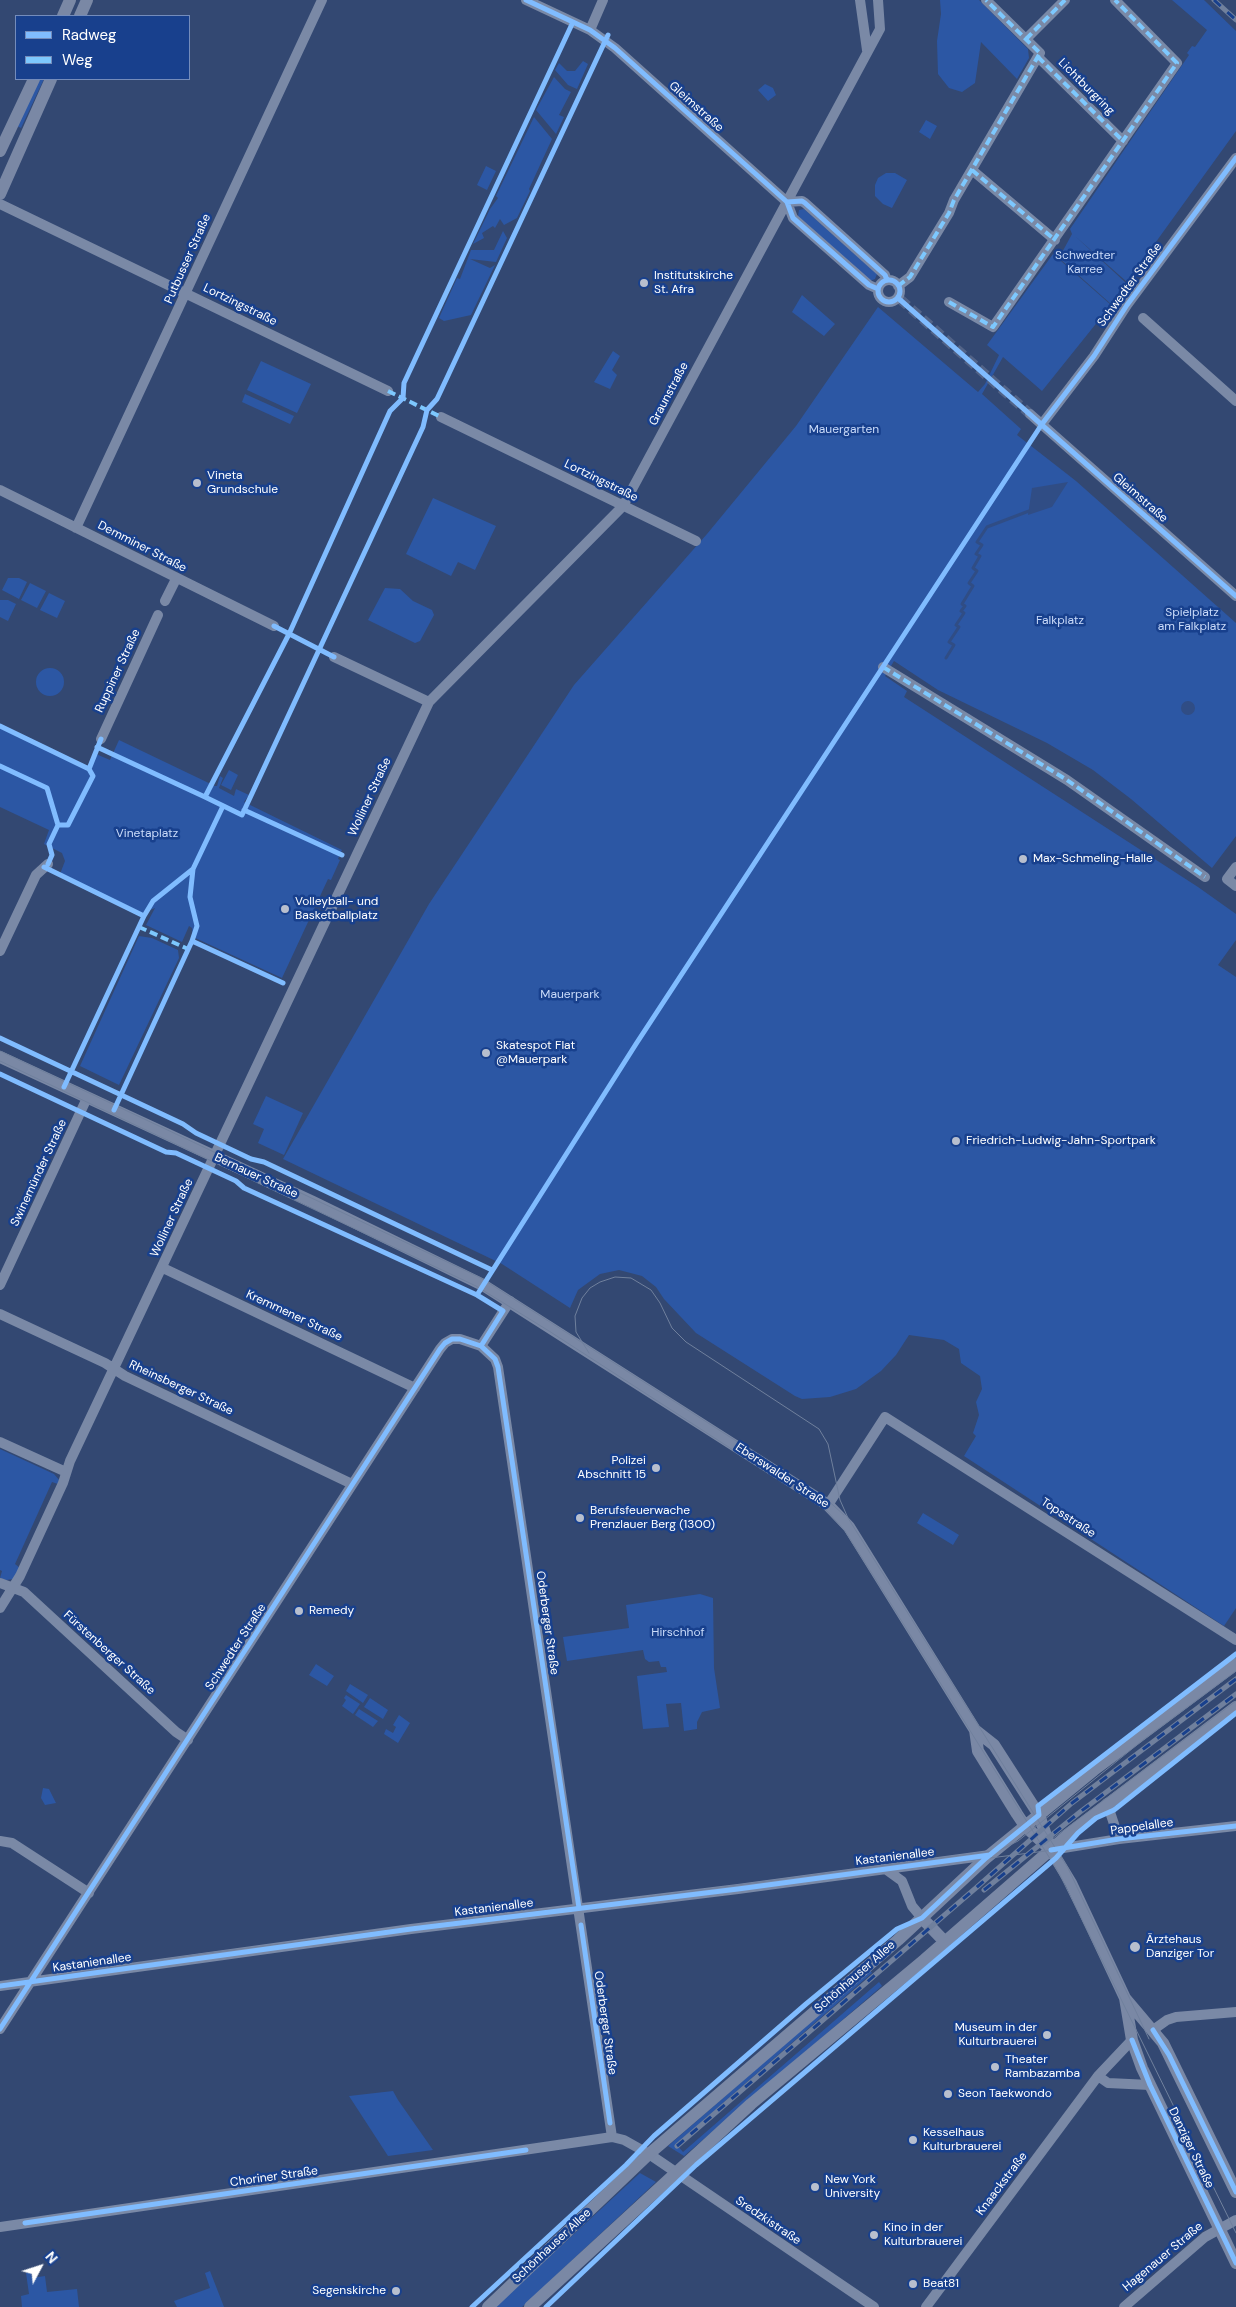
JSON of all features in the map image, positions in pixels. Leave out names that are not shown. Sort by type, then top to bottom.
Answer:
[{"type":"main road","points":[[63,15],[70,0]]},
{"type":"main road","points":[[80,15],[87,0]]},
{"type":"main road","points":[[0,151],[34,80]]},
{"type":"main road","points":[[0,194],[51,80]]},
{"type":"main road","name":"Bernauer Straße","points":[[0,1057],[403,1245],[483,1285],[510,1301]]},
{"type":"main road","name":"Eberswalder Straße","points":[[510,1301],[828,1505],[849,1528],[975,1730],[994,1745],[1039,1815],[1051,1850]]},
{"type":"main road","name":"Schönhauser Allee","points":[[488,2307],[649,2154],[922,1918],[990,1855],[1114,1755],[1236,1664]]},
{"type":"main road","points":[[530,2307],[759,2098],[1108,1803],[1236,1707]]},
{"type":"main road","name":"Eberswalder Straße","points":[[975,1730],[978,1751],[1025,1826]]},
{"type":"main road","name":"Danziger Straße","points":[[1025,1826],[1051,1850],[1076,1892],[1125,1998],[1132,2040],[1150,2085],[1236,2263]]},
{"type":"main road","points":[[922,1918],[945,1942]]},
{"type":"main road","name":"Danziger Straße","points":[[1125,1998],[1153,2030],[1169,2055],[1236,2192]]},
{"type":"street","name":"Putbusser Straße","points":[[76,528],[322,0]]},
{"type":"street","name":"Gleimstraße","points":[[526,0],[590,30],[615,48],[787,202],[793,218],[869,285],[878,289],[879,296],[884,301],[892,302],[899,298],[898,286],[893,281],[886,280],[885,275],[805,203],[802,201],[787,202]]},
{"type":"street","points":[[590,30],[603,0]]},
{"type":"street","points":[[860,0],[867,50]]},
{"type":"street","name":"Graunstraße","points":[[429,702],[623,506],[880,29],[878,0]]},
{"type":"street","points":[[986,0],[1026,39],[1065,0]]},
{"type":"street","points":[[949,302],[993,327],[1177,62],[1115,0]]},
{"type":"street","name":"Lichtburgring","points":[[1026,39],[1040,53],[1038,57],[1123,141]]},
{"type":"street","points":[[898,286],[910,276],[1038,57]]},
{"type":"street","name":"Schwedter Straße","points":[[1042,424],[1084,366],[1094,356],[1100,344],[1236,158]]},
{"type":"street","points":[[972,170],[1055,240]]},
{"type":"street","name":"Lortzingstraße","points":[[0,204],[388,391]]},
{"type":"street","points":[[878,289],[881,283],[886,280]]},
{"type":"street","points":[[1142,318],[1236,400]]},
{"type":"street","name":"Gleimstraße","points":[[1030,414],[1236,596]]},
{"type":"street","name":"Lortzingstraße","points":[[441,417],[696,542]]},
{"type":"street","name":"Demminer Straße","points":[[0,490],[274,626]]},
{"type":"street","points":[[165,601],[176,579]]},
{"type":"street","name":"Ruppiner Straße","points":[[101,739],[158,615]]},
{"type":"street","points":[[334,656],[429,702]]},
{"type":"street","points":[[883,667],[1067,780],[1205,877]]},
{"type":"street","name":"Wolliner Straße","points":[[0,1608],[20,1576],[114,1369],[429,702]]},
{"type":"street","points":[[0,951],[36,875],[48,864]]},
{"type":"street","points":[[1236,867],[1227,879],[1236,886]]},
{"type":"street","name":"Swinemünder Straße","points":[[0,1285],[87,1098]]},
{"type":"street","name":"Kremmener Straße","points":[[163,1268],[415,1388]]},
{"type":"street","points":[[481,1346],[510,1301]]},
{"type":"street","name":"Rheinsberger Straße","points":[[0,1314],[105,1363],[352,1484]]},
{"type":"street","name":"Schwedter Straße","points":[[0,2029],[89,1894],[334,1511],[344,1500],[352,1484],[445,1343],[452,1339],[460,1339],[481,1346]]},
{"type":"street","name":"Oderberger Straße","points":[[481,1346],[495,1359],[498,1367],[612,2137]]},
{"type":"street","name":"Topsstraße","points":[[828,1505],[885,1417],[1236,1640]]},
{"type":"street","points":[[0,1442],[66,1472]]},
{"type":"street","name":"Fürstenberger Straße","points":[[0,1583],[24,1592],[176,1732],[188,1740]]},
{"type":"street","name":"Pappelallee","points":[[1108,1803],[1120,1839]]},
{"type":"street","name":"Pappelallee","points":[[1051,1850],[1120,1839],[1236,1826]]},
{"type":"street","points":[[0,1841],[12,1843],[89,1894]]},
{"type":"street","name":"Kastanienallee","points":[[0,1986],[324,1940],[738,1889],[990,1855]]},
{"type":"street","name":"Kastanienallee","points":[[884,1868],[902,1881],[912,1906],[922,1918]]},
{"type":"street","points":[[1153,2030],[1167,2020],[1176,2017],[1236,2012]]},
{"type":"street","name":"Knaackstraße","points":[[926,2307],[1098,2076],[1132,2040]]},
{"type":"street","points":[[1098,2076],[1108,2083],[1150,2085]]},
{"type":"street","points":[[612,2137],[624,2140],[649,2154]]},
{"type":"street","name":"Choriner Straße","points":[[0,2227],[612,2137]]},
{"type":"street","name":"Sredzkistraße","points":[[649,2154],[874,2307]]},
{"type":"street","name":"Hagenauer Straße","points":[[1124,2307],[1204,2237],[1236,2220]]},
{"type":"green space","points":[[940,0],[979,0],[1028,49],[1029,58],[1017,79],[981,42],[975,83],[962,92],[949,88],[938,74],[937,41],[941,14]]},
{"type":"green space","name":"Schwedter Karree","points":[[1172,0],[1204,0],[1236,31],[1236,131],[1127,282],[1075,236],[1126,283],[1111,304],[1059,258],[1072,234],[1070,229],[1189,55],[1187,53],[1192,46],[1195,47],[1207,30]]},
{"type":"green space","points":[[583,61],[588,64],[577,89],[568,85],[555,70],[559,63],[567,71],[575,71]]},
{"type":"green space","points":[[554,77],[565,89],[571,92],[559,115],[564,117],[556,134],[536,110]]},
{"type":"green space","points":[[39,80],[44,80],[21,128],[17,126]]},
{"type":"green space","points":[[765,84],[773,88],[776,95],[768,101],[758,90]]},
{"type":"green space","points":[[534,117],[552,139],[529,189],[530,191],[517,218],[504,225],[500,219],[495,228],[493,226],[482,233],[484,238],[473,244],[490,209],[498,198],[496,196]]},
{"type":"green space","points":[[926,120],[937,126],[930,139],[919,132]]},
{"type":"green space","points":[[486,166],[496,171],[487,190],[477,185]]},
{"type":"green space","points":[[886,173],[895,173],[907,180],[892,208],[883,204],[875,196],[875,185],[878,178]]},
{"type":"green space","points":[[804,209],[877,274],[875,279],[870,281],[798,216],[799,210]]},
{"type":"green space","points":[[503,231],[507,238],[496,262],[470,259],[490,268],[495,265],[471,315],[444,321],[439,318],[457,278],[460,279],[471,250],[494,250]]},
{"type":"green space","points":[[1053,254],[1111,305],[1042,391],[1003,357],[982,394],[1021,429],[1017,435],[1076,481],[1236,623],[1236,836],[1212,868],[1131,799],[1093,770],[1047,743],[938,690],[894,661],[885,676],[907,691],[904,697],[1198,887],[1236,914],[1236,940],[1218,965],[1236,977],[1236,1608],[1224,1626],[964,1456],[976,1436],[973,1433],[979,1415],[976,1402],[982,1389],[980,1376],[961,1363],[959,1349],[944,1340],[909,1335],[896,1355],[881,1371],[856,1389],[830,1397],[802,1399],[696,1333],[664,1299],[656,1287],[642,1276],[619,1270],[600,1274],[578,1290],[570,1308],[502,1264],[283,1159],[429,904],[574,685],[707,534],[796,426],[878,307],[978,392],[985,384],[999,355],[987,345]]},
{"type":"green space","points":[[802,295],[835,324],[824,336],[792,312]]},
{"type":"green space","points":[[613,351],[620,356],[612,370],[617,375],[610,389],[594,382]]},
{"type":"green space","points":[[261,361],[311,384],[297,413],[247,390]]},
{"type":"green space","points":[[245,394],[294,416],[290,424],[242,402]]},
{"type":"green space","points":[[433,498],[496,526],[475,570],[458,562],[451,576],[406,554]]},
{"type":"green space","points":[[8,578],[19,578],[27,582],[19,599],[2,590]]},
{"type":"green space","points":[[30,583],[46,591],[37,608],[21,600]]},
{"type":"green space","points":[[385,588],[400,589],[413,601],[432,610],[434,615],[420,641],[415,643],[368,620]]},
{"type":"green space","points":[[49,593],[65,601],[57,618],[40,610]]},
{"type":"green space","points":[[0,600],[8,600],[16,604],[8,621],[0,617]]},
{"type":"green space","points":[[50,668],[60,672],[64,682],[60,692],[50,696],[40,692],[36,682],[40,672]]},
{"type":"green space","name":"Vinetaplatz","points":[[0,727],[88,770],[96,754],[110,760],[119,740],[215,786],[217,786],[220,776],[223,778],[219,788],[234,796],[236,789],[249,795],[244,802],[342,850],[338,859],[340,860],[331,880],[328,879],[282,978],[193,937],[192,928],[189,926],[182,942],[146,925],[155,908],[143,913],[60,874],[65,861],[62,853],[44,844],[49,830],[0,807]]},
{"type":"green space","points":[[229,770],[238,775],[231,790],[221,785]]},
{"type":"green space","points":[[139,936],[152,938],[178,950],[179,958],[119,1085],[80,1066]]},
{"type":"green space","points":[[266,1096],[303,1113],[284,1155],[258,1143],[264,1129],[253,1124]]},
{"type":"green space","points":[[0,1449],[54,1474],[60,1481],[58,1484],[52,1482],[15,1564],[20,1568],[14,1579],[6,1580],[0,1578],[2,1571],[0,1570]]},
{"type":"green space","points":[[923,1513],[959,1535],[953,1545],[917,1523]]},
{"type":"green space","name":"Hirschhof","points":[[700,1594],[713,1598],[714,1668],[720,1708],[702,1712],[697,1722],[697,1729],[684,1731],[681,1703],[666,1704],[669,1727],[643,1729],[637,1676],[667,1672],[666,1667],[661,1667],[659,1661],[649,1662],[645,1659],[643,1650],[567,1661],[563,1637],[629,1628],[626,1605]]},
{"type":"green space","points":[[316,1664],[334,1676],[327,1686],[309,1675]]},
{"type":"green space","points":[[350,1684],[368,1695],[363,1703],[346,1691]]},
{"type":"green space","points":[[346,1695],[360,1704],[353,1714],[342,1706],[346,1700],[344,1698]]},
{"type":"green space","points":[[370,1698],[388,1710],[383,1719],[364,1707]]},
{"type":"green space","points":[[359,1709],[378,1721],[373,1727],[355,1715]]},
{"type":"green space","points":[[399,1715],[410,1723],[398,1743],[384,1734],[386,1729],[393,1733],[396,1727],[393,1725]]},
{"type":"green space","points":[[43,1788],[49,1789],[56,1803],[45,1805],[41,1798]]},
{"type":"green space","points":[[870,1970],[872,1973],[676,2144],[683,2152],[879,1982],[882,1986],[684,2156],[668,2146]]},
{"type":"green space","points":[[393,2091],[433,2150],[388,2156],[349,2096]]},
{"type":"green space","points":[[640,2173],[656,2182],[522,2307],[495,2307]]},
{"type":"green space","points":[[210,2271],[224,2307],[177,2307],[174,2301],[210,2288],[205,2273]]},
{"type":"green space","points":[[31,2272],[32,2278],[45,2276],[47,2292],[77,2289],[79,2307],[22,2307],[21,2296],[29,2294],[26,2273]]},
{"type":"shaded area","points":[[1068,482],[1052,507],[1028,515],[1032,488]]},
{"type":"shaded area","points":[[1185,701],[1191,701],[1195,708],[1191,715],[1185,715],[1181,711],[1181,705]]},
{"type":"waterway","points":[[946,658],[954,645],[949,642],[959,627],[956,625],[964,613],[961,611],[965,606],[962,604],[973,586],[969,583],[977,571],[973,568],[980,556],[976,554],[982,545],[977,542],[987,527],[1029,511]]},
{"type":"tunnel","points":[[900,299],[1030,414]]},
{"type":"tram line","points":[[0,1051],[481,1278],[824,1497],[844,1515]]},
{"type":"tram line","points":[[0,1061],[476,1286],[826,1510],[845,1531],[1059,1873],[1236,2233]]},
{"type":"tram line","points":[[589,1353],[576,1332],[575,1316],[582,1298],[590,1288],[600,1282],[615,1277],[631,1278],[651,1290],[660,1303],[672,1328],[686,1342],[819,1429],[828,1444],[840,1500],[848,1518],[1068,1868],[1149,2039]]},
{"type":"tram line","points":[[0,1984],[201,1954],[1000,1850],[1018,1841],[1143,1740],[1236,1671]]},
{"type":"tram line","points":[[1044,1845],[1236,1701]]},
{"type":"tram line","points":[[990,1858],[1236,1827]]},
{"type":"railway","points":[[1214,0],[1236,20]]},
{"type":"railway","points":[[677,2146],[1072,1803],[1236,1679]]},
{"type":"railway","points":[[984,1890],[1080,1812],[1236,1694]]},
{"type":"marked path","points":[[898,286],[910,277],[949,213],[954,200],[1040,53],[986,0]]},
{"type":"marked path","points":[[1026,39],[1065,0]]},
{"type":"marked path","points":[[949,302],[993,327],[1177,63],[1115,0]]},
{"type":"marked path","points":[[1038,57],[1123,141]]},
{"type":"marked path","points":[[972,170],[1055,240]]},
{"type":"marked path","points":[[388,391],[441,417]]},
{"type":"marked path","points":[[883,667],[1067,780],[1205,877]]},
{"type":"marked path","points":[[139,927],[188,949]]},
{"type":"cycle path","points":[[526,0],[590,30],[615,48],[787,202],[793,218],[869,285],[878,289]]},
{"type":"cycle path","points":[[573,22],[404,383],[403,398],[390,411],[289,634],[205,797],[242,815],[423,427],[427,410],[437,399],[608,35]]},
{"type":"cycle path","points":[[477,1295],[636,1044],[1042,424],[1094,356],[1127,305],[1236,158]]},
{"type":"cycle path","points":[[787,202],[802,201],[805,203],[885,275],[887,280]]},
{"type":"cycle path","points":[[889,280],[897,283],[900,291],[897,299],[889,302],[881,299],[878,291],[881,283],[889,280]]},
{"type":"cycle path","points":[[898,298],[1236,596]]},
{"type":"cycle path","points":[[274,626],[334,657]]},
{"type":"cycle path","points":[[0,726],[89,769]]},
{"type":"cycle path","points":[[48,864],[52,855],[49,844],[58,825],[68,825],[93,776],[89,769],[101,739]]},
{"type":"cycle path","points":[[97,747],[205,797]]},
{"type":"cycle path","points":[[0,766],[47,788],[58,825]]},
{"type":"cycle path","points":[[114,1110],[192,941],[197,926],[190,897],[193,869],[223,806]]},
{"type":"cycle path","points":[[244,810],[342,855]]},
{"type":"cycle path","points":[[44,867],[144,916]]},
{"type":"cycle path","points":[[64,1087],[144,916],[153,901],[193,869]]},
{"type":"cycle path","points":[[192,941],[283,983]]},
{"type":"cycle path","points":[[0,1038],[183,1124],[196,1133],[251,1159],[264,1162],[492,1270]]},
{"type":"cycle path","points":[[0,1074],[166,1152],[176,1153],[236,1181],[244,1188],[477,1295],[503,1311],[481,1346]]},
{"type":"cycle path","points":[[0,2029],[440,1349],[452,1339],[460,1339],[481,1346],[495,1359],[498,1367],[579,1908]]},
{"type":"cycle path","points":[[472,2307],[626,2165],[654,2136],[806,2004],[897,1929],[922,1918],[986,1858],[1039,1815],[1038,1806],[1236,1654]]},
{"type":"cycle path","points":[[546,2307],[696,2165],[1056,1858],[1078,1833],[1096,1818],[1114,1810],[1236,1713]]},
{"type":"cycle path","points":[[1051,1850],[1119,1839],[1236,1826]]},
{"type":"cycle path","points":[[0,1986],[411,1929],[738,1889],[990,1855]]},
{"type":"cycle path","points":[[581,1925],[610,2123]]},
{"type":"cycle path","points":[[1153,2030],[1169,2055],[1236,2192]]},
{"type":"cycle path","points":[[1132,2040],[1150,2085],[1236,2263]]},
{"type":"cycle path","points":[[25,2223],[526,2150]]},
{"type":"place","name":"Institutskirche St. Afra","points":[[644,283]]},
{"type":"place","name":"Vineta Grundschule","points":[[197,483]]},
{"type":"place","name":"Max-Schmeling-Halle","points":[[1023,859]]},
{"type":"place","name":"Volleyball- und Basketballplatz","points":[[285,909]]},
{"type":"place","name":"Skatespot Flat @Mauerpark","points":[[486,1053]]},
{"type":"place","name":"Friedrich-Ludwig-Jahn-Sportpark","points":[[956,1141]]},
{"type":"place","name":"Polizei Abschnitt 15","points":[[656,1468]]},
{"type":"place","name":"Berufsfeuerwache Prenzlauer Berg (1300)","points":[[580,1518]]},
{"type":"place","name":"Remedy","points":[[299,1611]]},
{"type":"place","name":"Ärztehaus Danziger Tor","points":[[1135,1947]]},
{"type":"place","name":"Museum in der Kulturbrauerei","points":[[1047,2035]]},
{"type":"place","name":"Theater Rambazamba","points":[[995,2067]]},
{"type":"place","name":"Seon Taekwondo","points":[[948,2094]]},
{"type":"place","name":"Kesselhaus Kulturbrauerei","points":[[913,2140]]},
{"type":"place","name":"New York University","points":[[815,2187]]},
{"type":"place","name":"Kino in der Kulturbrauerei","points":[[874,2235]]},
{"type":"place","name":"Beat81","points":[[913,2284]]},
{"type":"place","name":"Segenskirche","points":[[396,2291]]},
{"type":"park label","name":"Mauergarten","points":[[844,430]]},
{"type":"park label","name":"Spielplatz am Falkplatz","points":[[1192,620]]},
{"type":"park label","name":"Falkplatz","points":[[1060,621]]},
{"type":"park label","name":"Mauerpark","points":[[570,995]]}]
